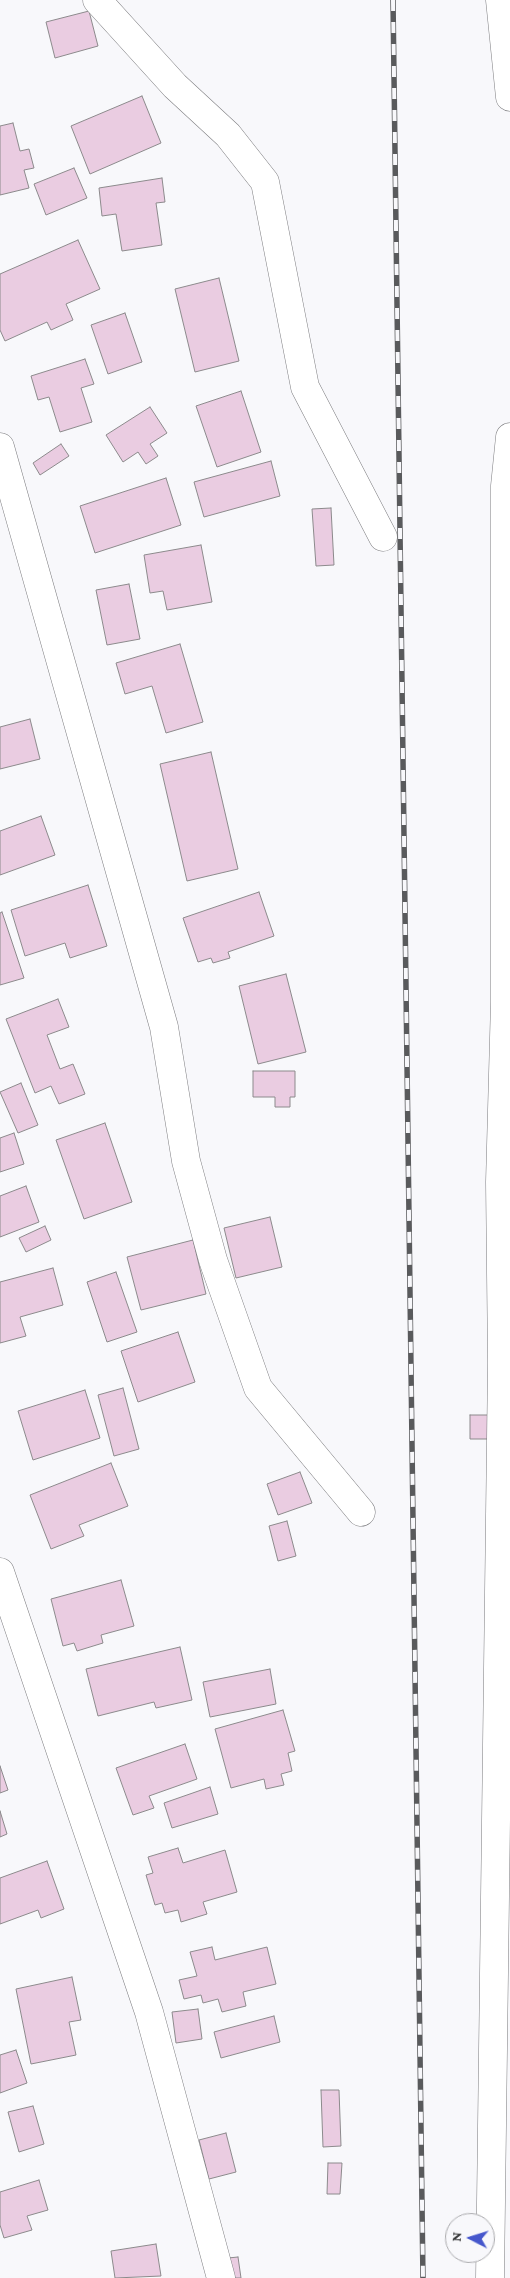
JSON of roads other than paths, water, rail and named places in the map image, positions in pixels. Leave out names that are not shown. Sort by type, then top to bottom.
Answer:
[{"type":"street","points":[[98,0],[175,86],[228,135],[265,182],[306,387],[383,537]]},
{"type":"street","points":[[500,0],[510,97]]},
{"type":"street","points":[[490,2278],[502,1363],[500,1182],[505,992],[505,486],[510,437]]},
{"type":"street","points":[[0,447],[164,1027],[186,1161],[213,1260],[258,1388],[362,1512]]},
{"type":"street","points":[[0,1572],[149,2012],[220,2278]]},
{"type":"railway","points":[[393,0],[423,2278]]}]
